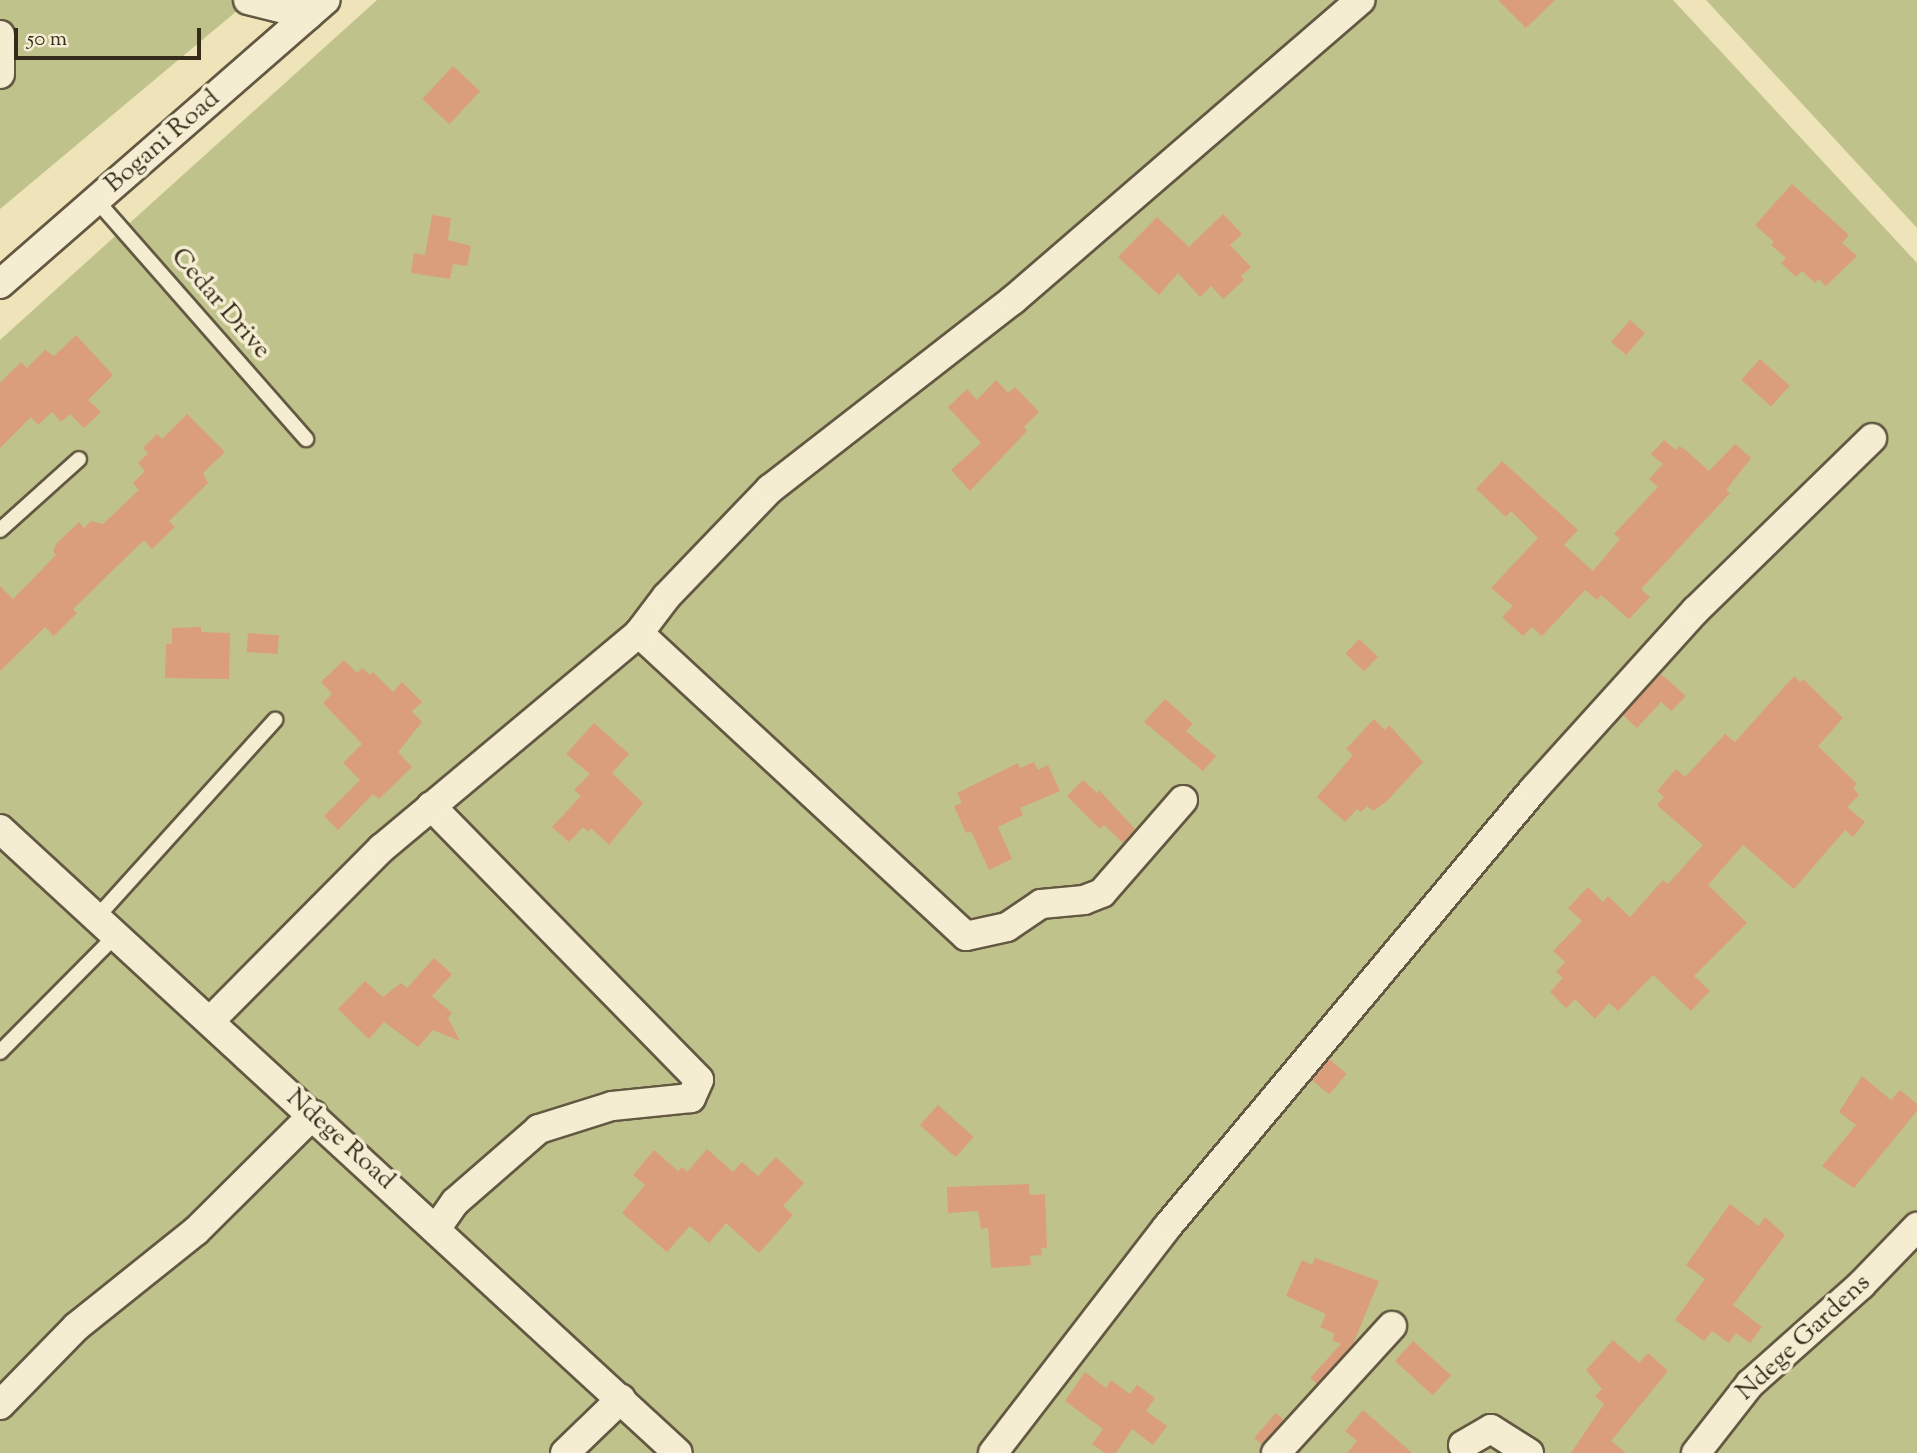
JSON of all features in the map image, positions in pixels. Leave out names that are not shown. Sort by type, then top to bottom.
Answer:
[{"type":"street","points":[[248,0],[317,8]]},
{"type":"street","points":[[210,1021],[382,848],[639,633],[667,596],[771,489],[1013,300],[1361,0]]},
{"type":"street","name":"Bogani Road","points":[[0,284],[317,8]]},
{"type":"street","points":[[0,35],[0,74]]},
{"type":"street","points":[[993,1453],[1175,1217],[1534,789],[1696,610],[1872,438]]},
{"type":"street","points":[[639,633],[965,936],[1007,927],[1041,904],[1084,900],[1102,892],[1183,800]]},
{"type":"street","points":[[431,806],[699,1080],[691,1098],[612,1106],[539,1129],[455,1202],[437,1228]]},
{"type":"street","name":"Ndege Road","points":[[0,829],[437,1228],[678,1453]]},
{"type":"street","points":[[0,1405],[76,1327],[196,1231],[313,1115]]},
{"type":"street","name":"Ndege Gardens","points":[[1696,1453],[1750,1384],[1861,1285],[1917,1227]]},
{"type":"street","points":[[1276,1453],[1392,1326]]},
{"type":"street","points":[[565,1453],[621,1399]]},
{"type":"street","points":[[1463,1445],[1492,1429],[1529,1453]]},
{"type":"lane","name":"Cedar Drive","points":[[97,201],[306,439]]},
{"type":"lane","points":[[0,530],[79,459]]},
{"type":"lane","points":[[0,1052],[275,720]]},
{"type":"green space","points":[[0,0],[250,0],[0,209]]},
{"type":"green space","points":[[377,0],[1673,0],[1917,263],[1917,1453],[0,1453],[0,340]]},
{"type":"green space","points":[[1706,0],[1917,0],[1917,228]]},
{"type":"building","points":[[1498,0],[1555,0],[1526,28]]},
{"type":"building","points":[[453,66],[480,91],[449,124],[422,99]]},
{"type":"building","points":[[1792,184],[1849,235],[1842,243],[1857,256],[1826,286],[1819,279],[1815,283],[1802,271],[1796,277],[1781,263],[1786,258],[1771,245],[1774,242],[1755,225]]},
{"type":"building","points":[[1223,214],[1242,234],[1230,245],[1251,267],[1241,276],[1244,280],[1223,299],[1211,286],[1200,297],[1178,273],[1159,295],[1118,257],[1157,217],[1189,247]]},
{"type":"building","points":[[432,215],[451,218],[448,240],[471,246],[467,266],[453,264],[450,279],[411,273],[414,253],[425,255]]},
{"type":"building","points":[[1630,320],[1645,333],[1626,355],[1611,342]]},
{"type":"building","points":[[76,335],[113,375],[88,400],[101,412],[84,428],[70,414],[61,422],[52,412],[38,425],[31,417],[0,448],[0,383],[21,362],[27,368],[45,350],[54,356]]},
{"type":"building","points":[[1760,359],[1790,386],[1771,407],[1741,380]]},
{"type":"building","points":[[996,380],[1008,393],[1015,387],[1039,412],[1024,427],[1027,431],[970,491],[951,470],[981,443],[948,407],[967,389],[977,400]]},
{"type":"building","points":[[187,414],[225,452],[203,473],[208,483],[169,521],[175,527],[152,549],[144,540],[73,609],[77,613],[54,636],[45,627],[0,671],[0,586],[13,599],[56,555],[53,552],[56,544],[79,522],[84,528],[91,521],[103,524],[139,490],[133,483],[145,471],[138,463],[148,453],[143,448],[157,434],[162,439]]},
{"type":"building","points":[[1664,440],[1676,450],[1679,446],[1687,451],[1709,471],[1735,444],[1751,458],[1726,490],[1730,493],[1641,589],[1650,597],[1629,619],[1601,595],[1597,600],[1585,590],[1542,636],[1532,627],[1523,636],[1502,617],[1513,606],[1491,588],[1538,538],[1511,511],[1506,517],[1476,489],[1502,461],[1578,530],[1564,545],[1593,571],[1620,539],[1614,534],[1658,487],[1649,479],[1663,464],[1651,454]]},
{"type":"building","points":[[201,627],[201,632],[230,633],[229,679],[165,678],[166,644],[172,644],[172,628]]},
{"type":"building","points":[[248,633],[279,635],[278,654],[247,652]]},
{"type":"building","points":[[1359,639],[1378,657],[1364,671],[1345,654]]},
{"type":"building","points":[[344,660],[357,673],[362,668],[370,675],[373,672],[393,692],[402,682],[422,702],[412,711],[422,722],[398,752],[412,767],[379,799],[373,794],[338,830],[324,816],[360,780],[343,763],[362,744],[323,703],[332,694],[321,682]]},
{"type":"building","points":[[1661,674],[1686,696],[1671,711],[1661,702],[1637,728],[1623,715]]},
{"type":"building","points":[[1794,676],[1800,682],[1803,679],[1843,718],[1818,746],[1857,784],[1853,788],[1859,795],[1847,807],[1865,822],[1853,837],[1845,830],[1794,889],[1743,845],[1708,885],[1747,923],[1694,976],[1710,991],[1691,1011],[1653,975],[1618,1011],[1609,1003],[1595,1019],[1575,999],[1566,1008],[1550,992],[1563,978],[1556,972],[1565,962],[1553,951],[1582,921],[1568,908],[1588,887],[1603,902],[1608,896],[1630,917],[1663,880],[1668,884],[1703,845],[1657,805],[1664,797],[1657,791],[1676,769],[1685,777],[1725,734],[1735,742]]},
{"type":"building","points":[[1165,699],[1193,724],[1186,731],[1216,756],[1203,771],[1144,722]]},
{"type":"building","points":[[1374,719],[1385,730],[1389,725],[1423,762],[1386,802],[1373,811],[1367,806],[1361,812],[1357,809],[1345,822],[1317,797],[1353,755],[1346,749]]},
{"type":"building","points":[[594,723],[629,754],[612,773],[643,803],[609,845],[591,828],[588,832],[583,827],[569,842],[552,827],[581,796],[574,790],[590,774],[566,754]]},
{"type":"building","points":[[1034,762],[1038,770],[1048,765],[1060,791],[1020,808],[1023,815],[998,827],[1012,859],[989,870],[971,831],[966,833],[954,806],[962,803],[957,793],[1018,763],[1020,768]]},
{"type":"building","points":[[1083,780],[1097,793],[1099,790],[1135,829],[1123,843],[1104,825],[1100,829],[1067,796]]},
{"type":"building","points":[[434,958],[452,974],[432,996],[452,1013],[448,1018],[460,1041],[433,1030],[418,1047],[384,1022],[369,1039],[338,1009],[365,981],[383,997],[401,983],[407,988]]},
{"type":"building","points":[[1329,1059],[1347,1074],[1329,1094],[1312,1080]]},
{"type":"building","points":[[1862,1076],[1891,1100],[1900,1090],[1917,1104],[1917,1111],[1854,1188],[1822,1166],[1856,1125],[1839,1112]]},
{"type":"building","points":[[938,1105],[974,1137],[956,1157],[920,1125]]},
{"type":"building","points":[[707,1149],[733,1172],[742,1162],[758,1176],[776,1157],[804,1183],[783,1206],[793,1215],[759,1253],[726,1223],[709,1243],[690,1226],[667,1252],[622,1213],[645,1185],[633,1175],[654,1150],[678,1171],[682,1167],[687,1172]]},
{"type":"building","points":[[1029,1184],[1030,1195],[1045,1194],[1047,1248],[1041,1248],[1042,1255],[1030,1256],[1031,1265],[991,1268],[988,1228],[981,1229],[978,1211],[948,1213],[947,1187]]},
{"type":"building","points":[[1730,1204],[1759,1226],[1765,1217],[1785,1235],[1733,1305],[1762,1327],[1750,1343],[1736,1333],[1729,1343],[1712,1331],[1704,1341],[1675,1320],[1705,1279],[1686,1265]]},
{"type":"building","points":[[1315,1258],[1379,1281],[1353,1344],[1317,1384],[1310,1378],[1341,1344],[1332,1340],[1335,1334],[1320,1327],[1326,1314],[1286,1296],[1302,1260],[1312,1265]]},
{"type":"building","points":[[1613,1340],[1639,1363],[1648,1353],[1668,1371],[1611,1441],[1626,1453],[1571,1453],[1604,1404],[1595,1396],[1602,1389],[1586,1370]]},
{"type":"building","points":[[1413,1341],[1451,1375],[1433,1395],[1395,1361]]},
{"type":"building","points":[[1085,1372],[1106,1388],[1111,1380],[1130,1394],[1137,1385],[1155,1398],[1146,1411],[1167,1426],[1153,1445],[1132,1429],[1116,1453],[1105,1453],[1092,1444],[1103,1429],[1065,1401]]},
{"type":"building","points":[[1363,1410],[1412,1453],[1347,1453],[1357,1441],[1345,1431]]},
{"type":"building","points":[[1276,1413],[1284,1420],[1263,1445],[1254,1438]]}]
